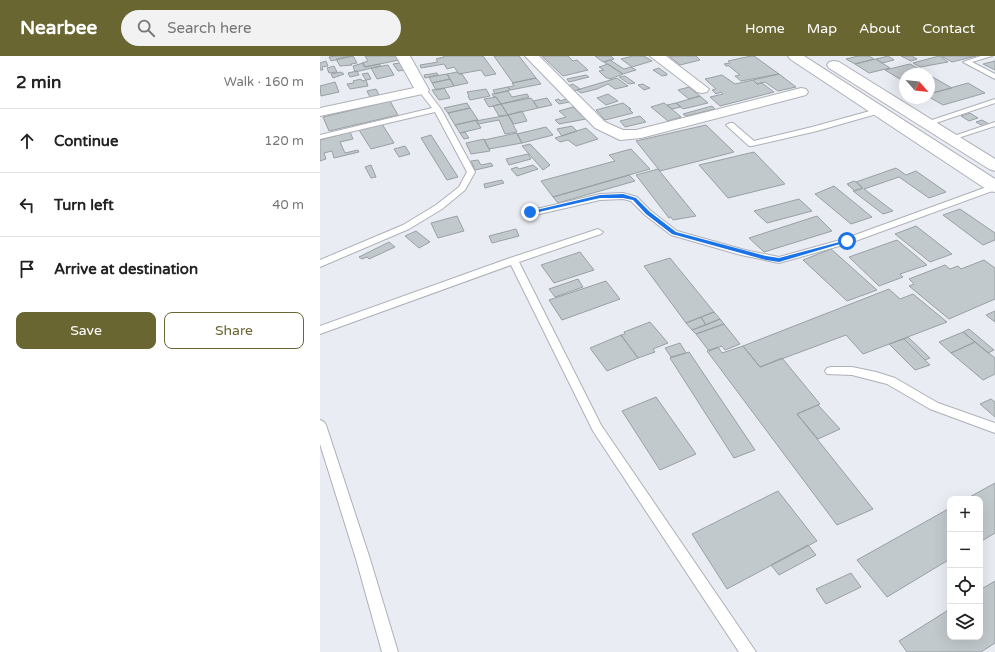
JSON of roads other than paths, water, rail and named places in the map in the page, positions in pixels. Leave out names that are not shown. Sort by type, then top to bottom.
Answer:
[{"type":"street","points":[[320,112],[422,90],[403,56]]},
{"type":"street","points":[[532,56],[600,125],[620,135],[636,135],[801,92]]},
{"type":"street","points":[[657,56],[702,89]]},
{"type":"street","points":[[795,56],[995,187]]},
{"type":"street","points":[[826,60],[928,122],[995,166]]},
{"type":"lane","points":[[989,56],[966,62],[995,77]]},
{"type":"lane","points":[[320,264],[406,226],[439,207],[462,188],[471,172],[437,109],[422,90]]},
{"type":"lane","points":[[928,122],[995,100]]},
{"type":"lane","points":[[320,138],[437,109]]},
{"type":"lane","points":[[730,125],[752,144],[877,111]]},
{"type":"lane","points":[[952,138],[995,124]]},
{"type":"lane","points":[[530,212],[600,197],[623,196],[634,199],[648,213],[674,233],[744,253],[779,260],[847,241],[995,187]]},
{"type":"lane","points":[[320,330],[513,260],[598,232]]},
{"type":"lane","points":[[513,260],[597,428],[748,652]]},
{"type":"lane","points":[[831,371],[852,371],[891,381],[934,406],[995,428]]},
{"type":"lane","points":[[320,425],[363,559],[390,652]]}]
